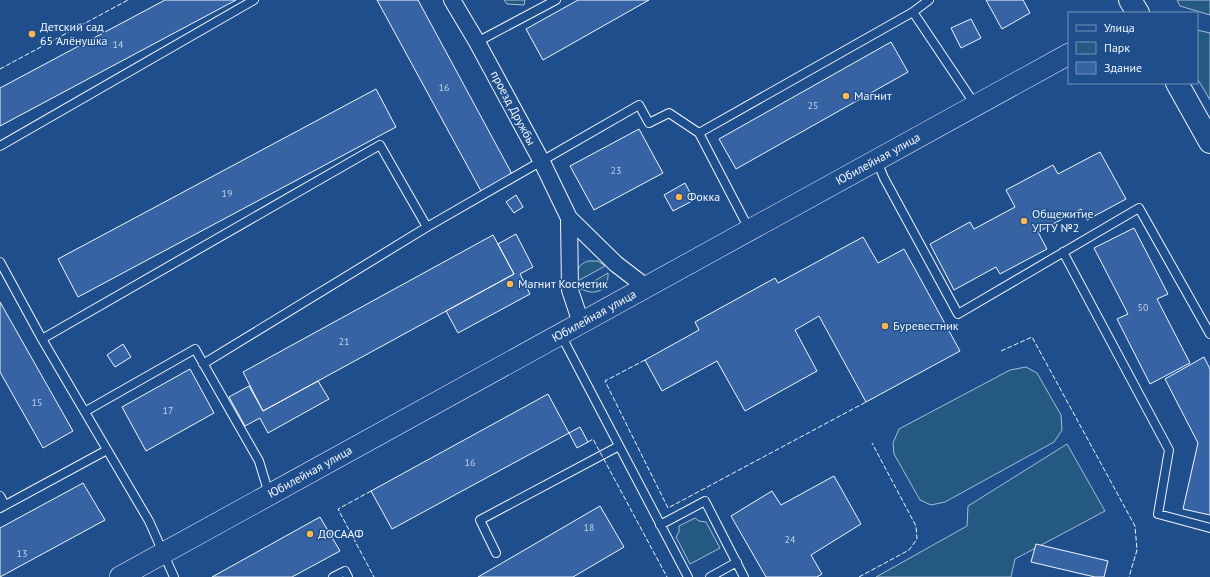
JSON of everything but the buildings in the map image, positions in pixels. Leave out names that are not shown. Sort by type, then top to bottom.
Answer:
[{"type":"main road","points":[[1130,0],[1137,12]]},
{"type":"main road","points":[[1178,84],[1210,142]]},
{"type":"street","name":"проезд Дружбы","points":[[452,0],[477,42],[542,162],[569,218],[616,264],[646,287]]},
{"type":"street","name":"Юбилейная улица","points":[[120,577],[1068,55]]},
{"type":"street","name":"проезд Дружбы","points":[[569,218],[570,290],[581,323]]},
{"type":"lane","points":[[0,146],[254,0]]},
{"type":"lane","points":[[477,42],[556,0]]},
{"type":"lane","points":[[698,133],[913,12],[929,0]]},
{"type":"lane","points":[[913,12],[976,106]]},
{"type":"lane","points":[[203,364],[427,227],[640,105],[648,123],[669,113],[698,133],[749,230]]},
{"type":"lane","points":[[42,339],[380,145],[427,227]]},
{"type":"lane","points":[[877,160],[884,178],[958,314],[1139,208],[1210,334]]},
{"type":"lane","points":[[1063,252],[1169,450],[1158,514],[1210,528]]},
{"type":"lane","points":[[0,262],[42,339],[150,521],[174,577]]},
{"type":"lane","points":[[560,334],[688,577]]},
{"type":"lane","points":[[86,411],[195,349],[259,461],[269,494]]},
{"type":"lane","points":[[496,553],[480,520],[619,446]]},
{"type":"lane","points":[[0,496],[3,506],[107,450]]},
{"type":"lane","points":[[660,525],[704,501],[744,577]]},
{"type":"lane","points":[[710,577],[737,562]]},
{"type":"lane","points":[[333,577],[345,571],[348,577]]},
{"type":"green space","points":[[504,0],[525,0],[524,5],[507,4]]},
{"type":"green space","points":[[1177,0],[1210,0],[1210,15],[1180,6]]},
{"type":"green space","points":[[1198,30],[1210,33],[1210,100],[1198,80]]},
{"type":"green space","points":[[588,261],[598,261],[605,266],[576,282],[576,275],[579,267]]},
{"type":"green space","points":[[608,273],[608,279],[604,288],[596,292],[581,289]]},
{"type":"green space","points":[[1026,367],[1037,373],[1061,415],[1062,430],[1054,442],[945,502],[931,505],[920,500],[894,454],[893,443],[899,429],[1010,370]]},
{"type":"green space","points":[[1067,444],[1105,511],[1015,559],[1011,577],[876,577],[967,526],[968,506]]},
{"type":"green space","points":[[695,518],[699,521],[706,522],[720,548],[690,564],[676,537],[679,532],[679,526]]},
{"type":"fence","points":[[0,69],[128,0]]},
{"type":"fence","points":[[1001,351],[1032,337],[1135,526],[1137,550],[1129,577]]},
{"type":"fence","points":[[645,360],[605,381],[668,508],[866,402]]},
{"type":"fence","points":[[588,442],[593,439],[667,577]]},
{"type":"fence","points":[[859,577],[909,550],[917,539],[916,526],[872,443]]},
{"type":"fence","points":[[371,491],[338,509],[374,577]]},
{"type":"place","name":"Детский сад 65 Алёнушка","points":[[32,34]]},
{"type":"place","name":"Магнит","points":[[846,96]]},
{"type":"place","name":"Фокка","points":[[679,197]]},
{"type":"place","name":"Общежитие УГТУ №2","points":[[1024,221]]},
{"type":"place","name":"Магнит Косметик","points":[[510,284]]},
{"type":"place","name":"Буревестник","points":[[885,326]]},
{"type":"place","name":"ДОСААФ","points":[[310,534]]}]
